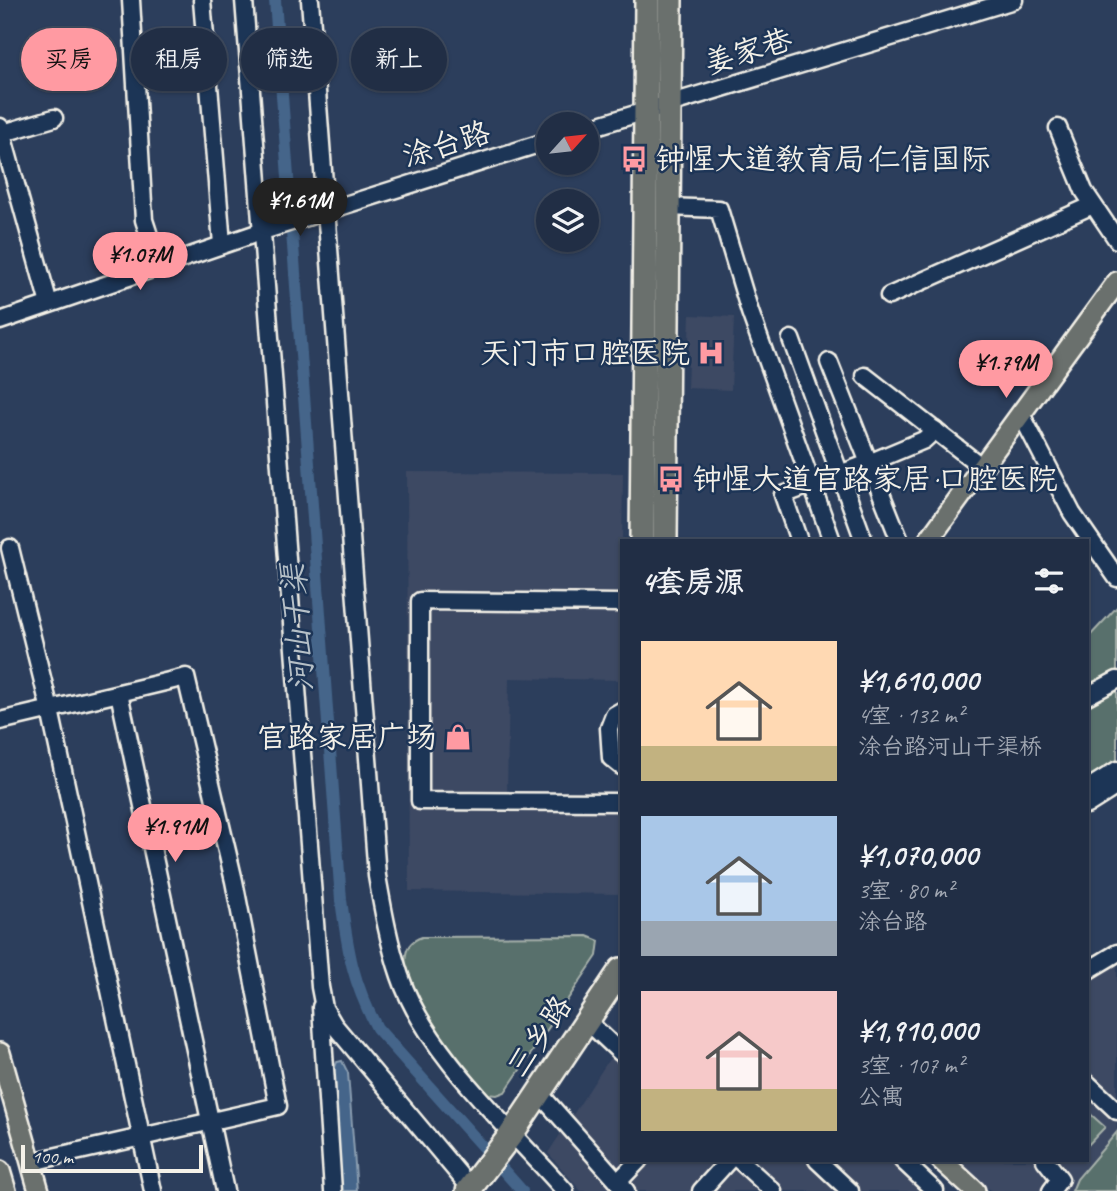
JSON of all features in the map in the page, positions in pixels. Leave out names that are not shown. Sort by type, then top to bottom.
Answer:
[{"type":"highway","points":[[637,0],[668,207],[661,488],[656,539]]},
{"type":"highway","points":[[647,0],[653,108],[661,488],[665,539]]},
{"type":"highway","points":[[633,539],[660,0]]},
{"type":"highway","points":[[642,539],[653,108],[670,0]]},
{"type":"highway","points":[[614,987],[620,962]]},
{"type":"highway","name":"三乡路","points":[[471,1189],[587,1021],[614,987]]},
{"type":"main road","points":[[940,539],[1023,418],[1116,294]]},
{"type":"main road","points":[[929,539],[982,467],[1023,418]]},
{"type":"main road","points":[[0,1053],[39,1191]]},
{"type":"main road","points":[[925,1162],[957,1191]]},
{"type":"main road","points":[[943,1162],[975,1191]]},
{"type":"main road","points":[[0,1171],[6,1191]]},
{"type":"street","points":[[131,0],[144,220],[159,266]]},
{"type":"street","points":[[202,0],[222,244]]},
{"type":"street","points":[[244,0],[265,230],[333,1191]]},
{"type":"street","points":[[310,0],[323,211],[377,876],[386,924],[400,978],[425,1028],[511,1134],[565,1191]]},
{"type":"street","name":"姜家巷","points":[[653,108],[961,8],[1014,0]]},
{"type":"street","points":[[599,125],[653,108]]},
{"type":"street","points":[[49,304],[1,131],[54,118]]},
{"type":"street","points":[[1058,128],[1093,205],[1117,240]]},
{"type":"street","name":"涂台路","points":[[265,230],[536,145]]},
{"type":"street","points":[[889,296],[1093,205]]},
{"type":"street","points":[[668,207],[719,209],[750,312],[831,539]]},
{"type":"street","points":[[0,321],[265,230]]},
{"type":"street","points":[[791,339],[863,539]]},
{"type":"street","points":[[829,362],[899,539]]},
{"type":"street","points":[[865,376],[982,467]]},
{"type":"street","points":[[1023,418],[1072,513],[1117,578]]},
{"type":"street","points":[[798,539],[783,495],[925,440],[935,430]]},
{"type":"street","points":[[10,548],[50,710],[153,1191]]},
{"type":"street","points":[[620,603],[420,601],[420,801],[620,802]]},
{"type":"street","points":[[0,722],[186,677],[234,881],[278,1106],[31,1162]]},
{"type":"street","points":[[1089,695],[1117,680]]},
{"type":"street","points":[[119,693],[225,1191]]},
{"type":"street","points":[[620,712],[614,715],[609,728],[611,758],[620,765]]},
{"type":"street","points":[[1089,788],[1117,769]]},
{"type":"street","points":[[1089,804],[1117,786]]},
{"type":"street","points":[[1089,970],[1117,953]]},
{"type":"street","points":[[320,987],[324,1008],[334,1026],[471,1189]]},
{"type":"street","points":[[587,1021],[620,1052]]},
{"type":"street","points":[[1089,1085],[1117,1111]]},
{"type":"street","points":[[538,1093],[622,1187],[638,1162]]},
{"type":"street","points":[[701,1191],[727,1162]]},
{"type":"street","points":[[741,1162],[772,1191]]},
{"type":"street","points":[[819,1162],[850,1191]]},
{"type":"street","points":[[904,1162],[935,1191]]},
{"type":"street","points":[[1047,1162],[1060,1178],[1051,1191]]},
{"type":"shaded area","name":"天门市口腔医院","points":[[690,315],[734,317],[731,390],[687,388]]},
{"type":"shaded area","name":"官路家居广场","points":[[407,472],[623,473],[620,680],[509,678],[507,793],[620,793],[620,894],[409,891]]},
{"type":"shaded area","points":[[1117,959],[1117,1191],[991,1191],[959,1162],[1089,1162],[1089,974]]},
{"type":"shaded area","points":[[620,1043],[620,1162],[912,1162],[944,1191],[581,1191],[548,1153]]},
{"type":"shaded area","points":[[342,1061],[348,1073],[357,1191],[339,1191],[333,1072],[337,1062]]},
{"type":"green space","points":[[1117,607],[1117,783],[1089,801],[1090,693],[1089,637]]},
{"type":"green space","points":[[587,936],[599,941],[597,956],[505,1092],[488,1094],[444,1039],[413,989],[406,966],[408,948],[422,937]]},
{"type":"green space","points":[[1089,1113],[1105,1127],[1089,1144]]},
{"type":"green space","points":[[1117,1132],[1117,1191],[1072,1191],[1077,1179]]},
{"type":"waterway","name":"河山干渠","points":[[275,0],[341,900],[349,951],[356,980],[377,1028],[522,1191]]},
{"type":"place","name":"钟惺大道教育局·仁信国际","points":[[634,159]]},
{"type":"place","name":"天门市口腔医院","points":[[711,353]]},
{"type":"place","name":"钟惺大道官路家居·口腔医院","points":[[671,479]]},
{"type":"place","name":"官路家居广场","points":[[458,737]]}]
